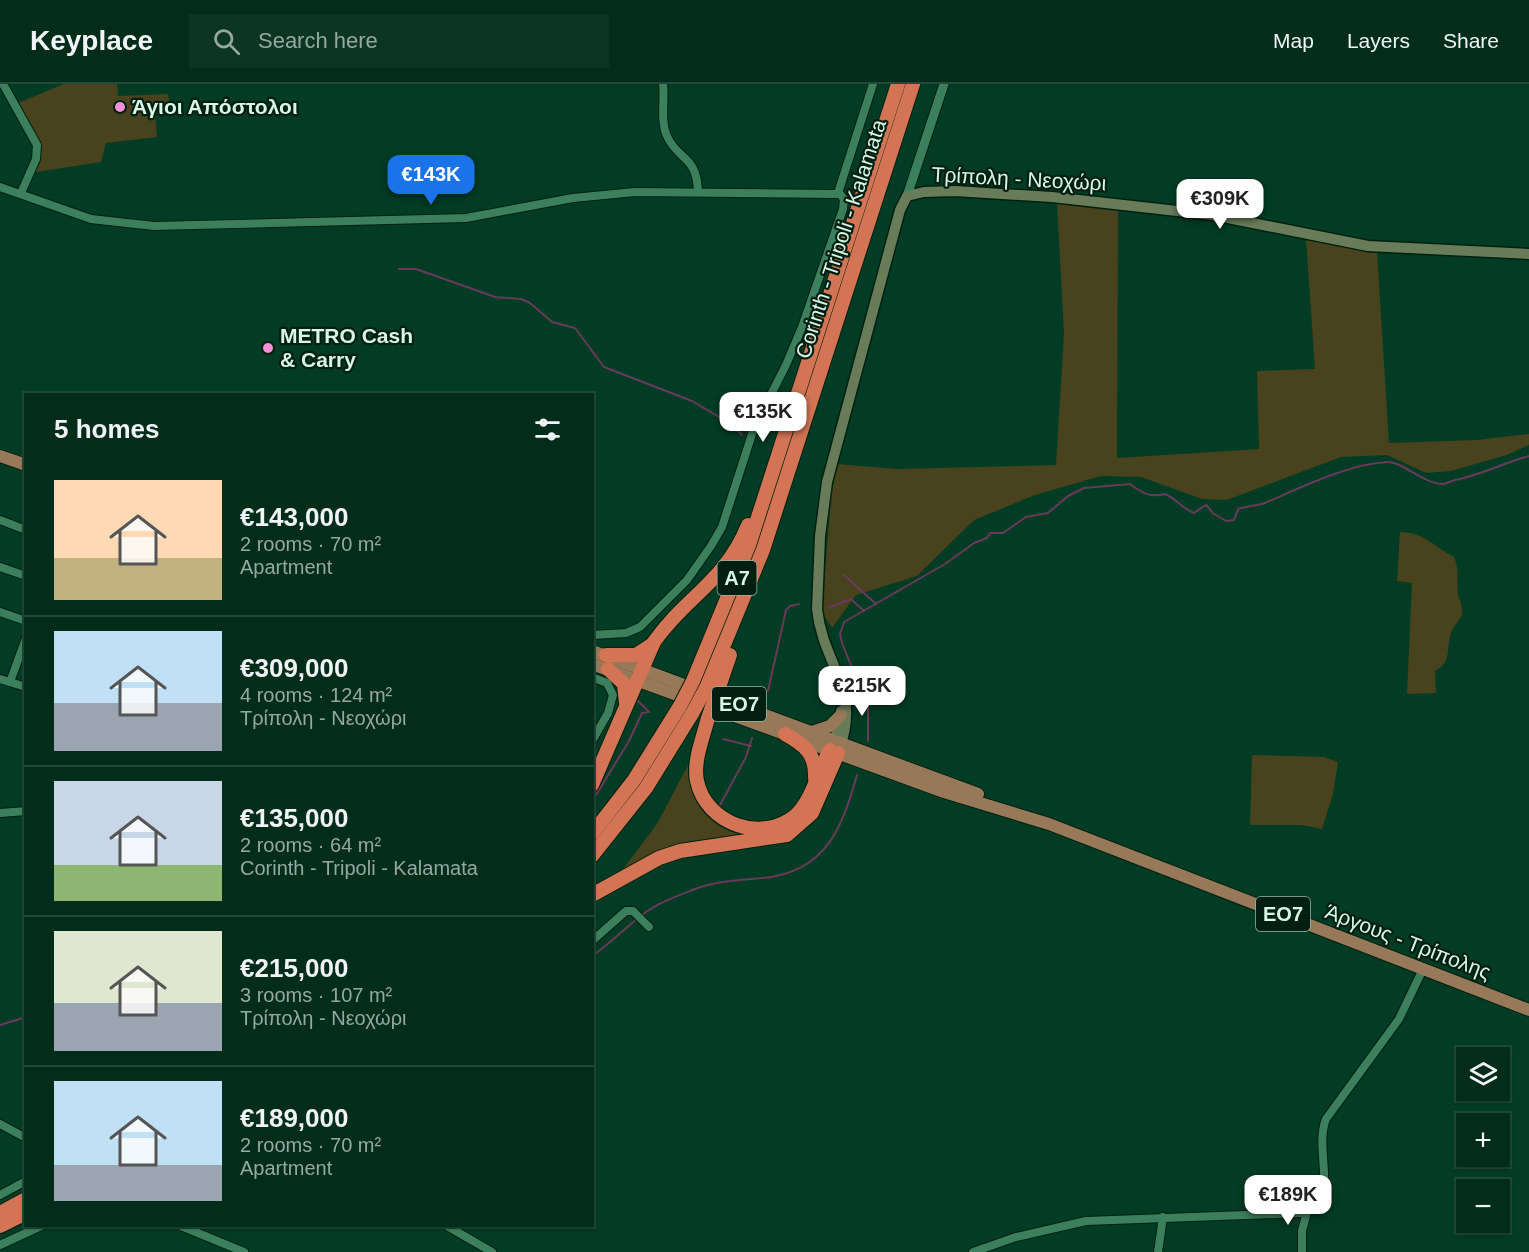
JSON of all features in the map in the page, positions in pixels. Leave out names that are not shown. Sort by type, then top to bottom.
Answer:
[{"type":"highway","name":"Corinth - Tripoli - Kalamata","points":[[594,831],[633,780],[680,706],[731,595],[898,84]]},
{"type":"highway","name":"Corinth - Tripoli - Kalamata","points":[[594,853],[645,788],[693,712],[712,688],[750,586],[913,84]]},
{"type":"highway","points":[[594,780],[654,642],[665,627],[728,563],[772,473]]},
{"type":"highway","points":[[602,659],[636,655],[654,642]]},
{"type":"highway","points":[[602,659],[624,684],[625,708]]},
{"type":"highway","points":[[712,688],[698,760],[697,779],[705,801],[725,820],[753,829],[779,825],[793,817],[804,806],[815,781],[836,747]]},
{"type":"highway","points":[[786,734],[810,751],[815,763],[815,781]]},
{"type":"highway","points":[[594,894],[659,858],[680,851],[716,844],[766,840],[796,830],[812,813],[836,747]]},
{"type":"highway","points":[[0,1212],[24,1201]]},
{"type":"highway","points":[[0,1226],[24,1214]]},
{"type":"main road","name":"Τρίπολη - Νεοχώρι","points":[[836,747],[848,711],[820,626],[817,609],[823,505],[843,417],[900,210],[907,196],[924,192],[955,191],[1052,197],[1213,214],[1368,246],[1529,254]]},
{"type":"main road","points":[[0,447],[24,455]]},
{"type":"main road","points":[[0,456],[24,464]]},
{"type":"main road","name":"Άργους - Τρίπολης","points":[[602,659],[786,734],[836,747],[944,792],[1037,820],[1529,1010]]},
{"type":"main road","name":"Άργους - Τρίπολης","points":[[641,674],[812,732],[836,747]]},
{"type":"main road","name":"Τρίπολη - Νεοχώρι","points":[[836,747],[843,691]]},
{"type":"main road","points":[[812,732],[830,726],[841,715]]},
{"type":"street","points":[[3,84],[37,145],[36,159],[21,193]]},
{"type":"street","points":[[663,84],[664,128],[670,142],[691,162],[698,181],[698,192]]},
{"type":"street","points":[[838,193],[873,84]]},
{"type":"street","points":[[907,196],[944,84]]},
{"type":"street","points":[[0,186],[59,210],[91,219],[154,226],[456,218],[602,194],[838,193],[843,197],[844,203],[817,284],[786,365],[754,428],[722,527],[687,580],[640,627],[626,633],[594,635]]},
{"type":"street","points":[[0,520],[24,529]]},
{"type":"street","points":[[0,567],[24,575]]},
{"type":"street","points":[[0,612],[24,620]]},
{"type":"street","points":[[10,682],[24,644]]},
{"type":"street","points":[[594,678],[607,683],[614,695],[608,713],[594,738]]},
{"type":"street","points":[[0,679],[24,686]]},
{"type":"street","points":[[0,813],[24,811]]},
{"type":"street","points":[[594,939],[626,911],[633,911],[645,924]]},
{"type":"street","points":[[973,1252],[1016,1237],[1071,1224],[1163,1217],[1307,1212],[1317,1207],[1324,1194],[1321,1143],[1326,1119],[1399,1018],[1423,969]]},
{"type":"street","points":[[0,1124],[24,1137]]},
{"type":"street","points":[[0,1195],[24,1181]]},
{"type":"street","points":[[1302,1252],[1302,1231],[1307,1212]]},
{"type":"street","points":[[1158,1252],[1163,1217]]},
{"type":"street","points":[[0,1250],[3,1243],[38,1227]]},
{"type":"street","points":[[183,1227],[244,1252]]},
{"type":"street","points":[[449,1227],[492,1252]]},
{"type":"shaded area","points":[[64,84],[117,84],[118,96],[168,94],[171,111],[155,114],[157,137],[106,143],[101,162],[36,172],[41,143],[18,103]]},
{"type":"shaded area","points":[[1057,203],[1118,209],[1117,458],[1259,449],[1257,371],[1315,369],[1306,240],[1377,252],[1389,443],[1476,440],[1529,434],[1529,445],[1507,455],[1451,471],[1426,473],[1387,455],[1341,457],[1227,500],[1202,499],[1141,477],[1101,476],[1035,495],[974,520],[917,576],[856,595],[832,628],[822,612],[831,496],[837,464],[898,469],[1056,465],[1064,333]]},
{"type":"shaded area","points":[[1400,532],[1423,537],[1454,557],[1456,562],[1458,595],[1462,612],[1450,636],[1445,663],[1435,671],[1436,693],[1407,694],[1412,583],[1397,581]]},
{"type":"shaded area","points":[[1252,755],[1324,757],[1338,762],[1333,794],[1322,829],[1301,825],[1250,825]]},
{"type":"shaded area","points":[[826,763],[831,765],[808,813],[776,836],[679,849],[617,877],[657,824],[688,765],[691,787],[699,805],[712,820],[728,830],[746,835],[765,834],[784,827],[801,813],[813,796]]},
{"type":"waterway","points":[[399,269],[416,269],[495,297],[521,299],[530,303],[552,322],[575,328],[604,367],[692,401],[731,424],[742,435]]},
{"type":"waterway","points":[[868,741],[868,708],[842,643],[840,634],[844,622],[945,564],[974,543],[987,538],[990,533],[1003,533],[1026,517],[1048,513],[1068,496],[1084,488],[1130,484],[1146,494],[1165,494],[1194,513],[1206,505],[1214,514],[1226,521],[1234,520],[1238,509],[1265,503],[1356,467],[1393,463],[1427,480],[1442,484],[1529,456]]},
{"type":"waterway","points":[[844,575],[875,603]]},
{"type":"waterway","points":[[829,607],[851,599],[864,611]]},
{"type":"waterway","points":[[768,691],[786,610],[790,606],[799,604]]},
{"type":"waterway","points":[[596,795],[629,741],[642,713],[649,712],[636,699]]},
{"type":"waterway","points":[[720,805],[746,757],[752,738]]},
{"type":"waterway","points":[[723,739],[751,746]]},
{"type":"waterway","points":[[594,954],[648,911],[674,897],[712,884],[785,874],[802,867],[828,844],[837,829],[845,813],[857,775]]},
{"type":"waterway","points":[[0,1025],[24,1018]]},
{"type":"place","name":"Άγιοι Απόστολοι","points":[[120,107]]},
{"type":"place","name":"METRO Cash & Carry","points":[[268,348]]}]
